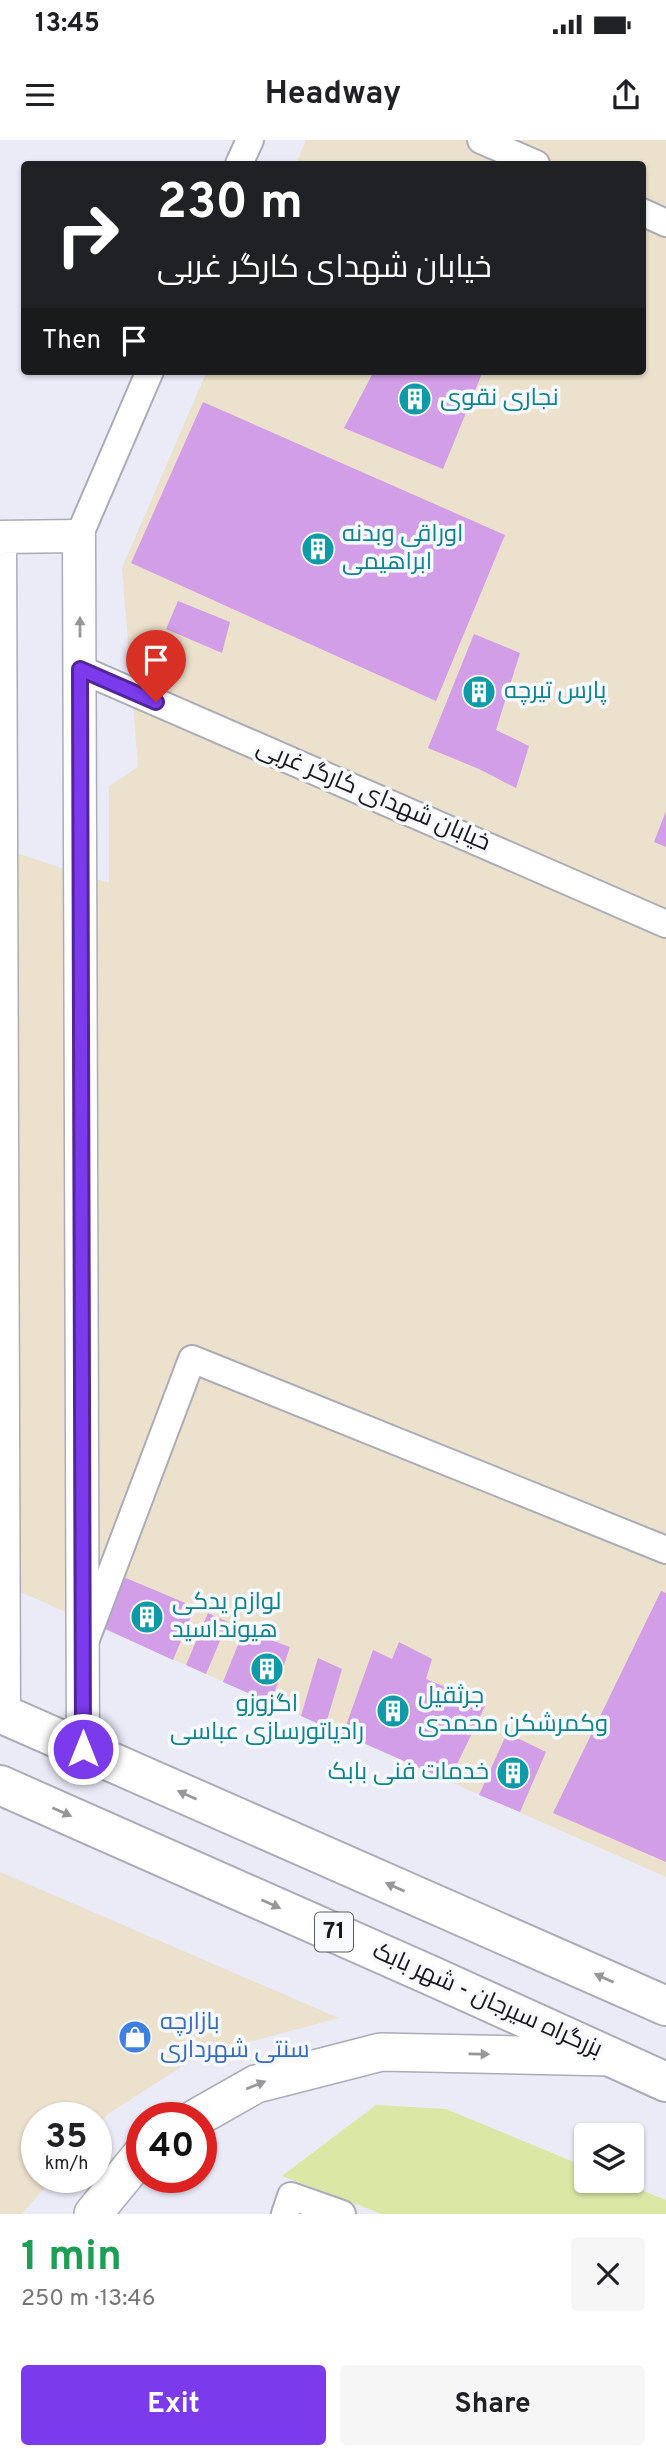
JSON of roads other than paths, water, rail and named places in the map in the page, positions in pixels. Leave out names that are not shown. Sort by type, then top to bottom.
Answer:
[{"type":"highway","points":[[2,1713],[666,2006]]},
{"type":"highway","name":"بزرگراه سیرجان - شهر بابک","points":[[0,1785],[666,2082]]},
{"type":"main road","points":[[217,2106],[256,2084],[381,2052],[610,2057]]},
{"type":"main road","points":[[93,2214],[126,2174]]},
{"type":"street","points":[[240,161],[250,140]]},
{"type":"street","points":[[481,140],[529,161]]},
{"type":"street","points":[[646,214],[666,222]]},
{"type":"street","points":[[83,1749],[79,536],[148,375]]},
{"type":"street","points":[[2,1713],[0,537],[79,536]]},
{"type":"street","name":"خیابان شهدای کارگر غربی","points":[[80,669],[666,924]]},
{"type":"street","points":[[82,1651],[192,1359],[666,1550]]},
{"type":"street","points":[[285,2214],[291,2196],[342,2214]]},
{"type":"place","name":"نجاری نقوی","points":[[415,399]]},
{"type":"place","name":"اوراقی وبدنه ابراهیمی","points":[[318,549]]},
{"type":"place","name":"پارس تیرچه","points":[[479,692]]},
{"type":"place","name":"لوازم یدکی هیونداسید","points":[[147,1617]]},
{"type":"place","name":"اگزوزو رادیاتورسازی عباسی","points":[[267,1669]]},
{"type":"place","name":"جرثقیل وکمرشکن محمدی","points":[[393,1711]]},
{"type":"place","name":"خدمات فنی بابک","points":[[513,1773]]},
{"type":"place","name":"بازارچه سنتی شهرداری","points":[[135,2037]]}]
